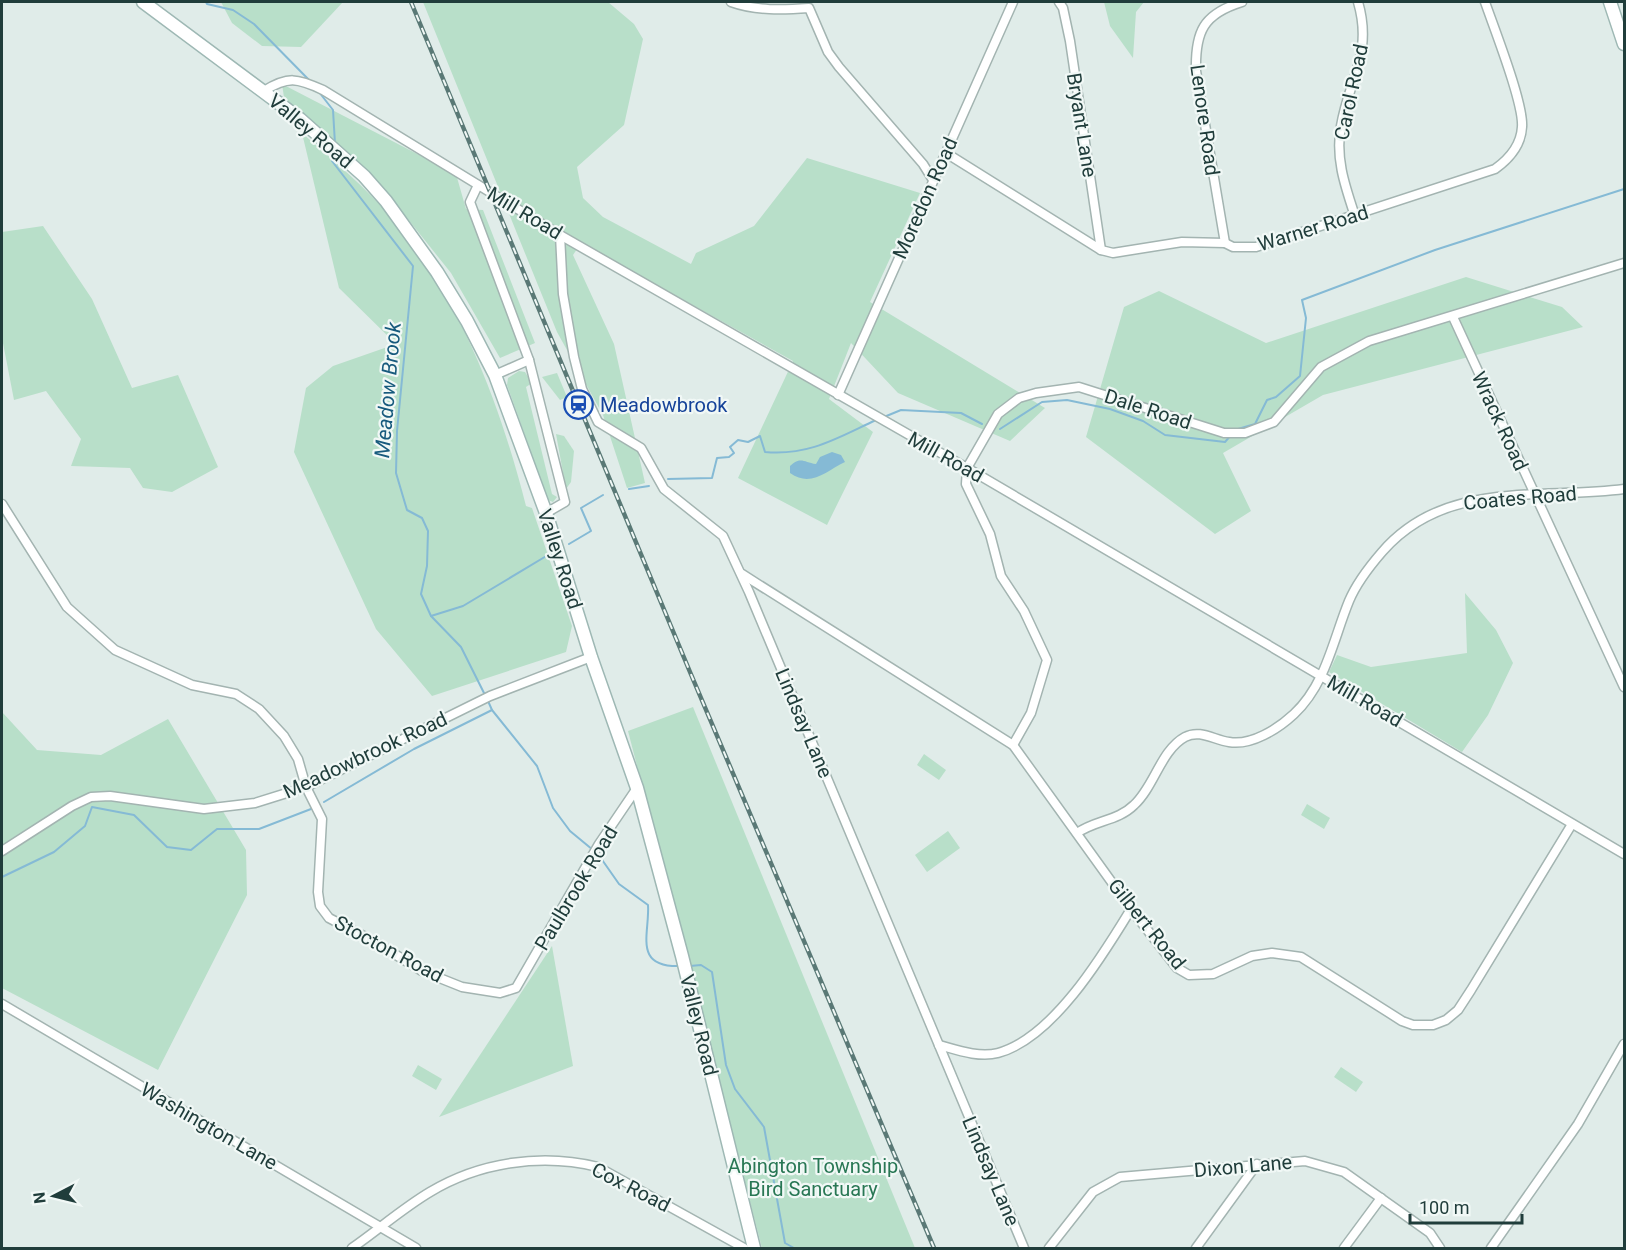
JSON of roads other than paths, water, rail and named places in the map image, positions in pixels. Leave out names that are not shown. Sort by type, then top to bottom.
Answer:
[{"type":"main road","name":"Valley Road","points":[[142,2],[264,91],[326,141],[386,201],[437,272],[467,321],[495,375],[546,513],[591,657],[637,788],[682,956],[754,1248]]},
{"type":"main road","points":[[1610,2],[1624,44]]},
{"type":"street","points":[[731,2],[773,9],[809,8],[828,52],[923,164],[933,180]]},
{"type":"street","name":"Moredon Road","points":[[838,395],[1014,2]]},
{"type":"street","name":"Bryant Lane","points":[[1059,2],[1063,8],[1070,41],[1101,250]]},
{"type":"street","name":"Lenore Road","points":[[1225,243],[1196,71],[1196,45],[1201,30],[1209,18],[1225,7],[1242,2]]},
{"type":"street","name":"Carol Road","points":[[1355,216],[1342,177],[1339,142],[1343,113],[1361,62],[1362,22],[1358,2]]},
{"type":"street","name":"Warner Road","points":[[1101,250],[1113,253],[1182,242],[1225,243],[1233,247],[1256,247],[1495,169],[1507,160],[1521,136],[1522,116],[1485,2]]},
{"type":"street","name":"Mill Road","points":[[264,91],[279,82],[302,80],[323,90],[560,235],[967,468],[1624,854]]},
{"type":"street","points":[[946,153],[1101,250]]},
{"type":"street","points":[[478,185],[471,198],[471,206],[529,360],[565,502],[546,513]]},
{"type":"street","name":"Lindsay Lane","points":[[560,235],[563,294],[582,389],[598,422],[641,448],[664,489],[723,536],[741,573],[1024,1248]]},
{"type":"street","name":"Dale Road","points":[[967,468],[998,414],[1019,398],[1055,388],[1079,387],[1224,433],[1245,433],[1274,422],[1292,397],[1321,367],[1369,342],[1624,263]]},
{"type":"street","name":"Wrack Road","points":[[1453,317],[1624,687]]},
{"type":"street","points":[[495,375],[529,360]]},
{"type":"street","points":[[967,468],[966,484],[990,534],[1001,576],[1024,611],[1047,660],[1031,713],[1014,745]]},
{"type":"street","name":"Coates Road","points":[[1077,832],[1116,817],[1133,807],[1148,789],[1173,748],[1184,737],[1198,734],[1236,743],[1260,736],[1296,712],[1322,676],[1359,581],[1399,535],[1445,507],[1477,498],[1624,489]]},
{"type":"street","name":"Stocton Road","points":[[2,504],[67,607],[115,650],[192,685],[236,694],[259,709],[284,736],[298,759],[306,787],[322,819],[318,892],[320,906],[329,918],[375,942],[422,971],[462,987],[500,993],[516,988]]},
{"type":"street","name":"Gilbert Road","points":[[741,573],[1014,745],[1131,909],[1177,968],[1188,975],[1213,974],[1251,956],[1272,953],[1301,957],[1402,1021],[1413,1024],[1433,1024],[1446,1020],[1458,1010],[1572,824]]},
{"type":"street","name":"Meadowbrook Road","points":[[2,851],[72,806],[91,797],[110,796],[204,809],[255,803],[306,787],[490,696],[591,657]]},
{"type":"street","name":"Paulbrook Road","points":[[516,988],[599,844],[637,788]]},
{"type":"street","points":[[939,1045],[976,1054],[997,1053],[1017,1044],[1059,1010],[1097,965],[1131,909]]},
{"type":"street","name":"Washington Lane","points":[[2,1004],[416,1248]]},
{"type":"street","points":[[1491,1248],[1578,1124],[1624,1044]]},
{"type":"street","name":"Cox Road","points":[[352,1248],[429,1192],[468,1174],[513,1162],[560,1161],[598,1167],[619,1176],[744,1248]]},
{"type":"street","name":"Dixon Lane","points":[[1049,1248],[1084,1202],[1106,1183],[1131,1176],[1305,1161],[1344,1172],[1430,1233],[1440,1248]]},
{"type":"street","points":[[1196,1248],[1257,1164]]},
{"type":"street","points":[[1344,1248],[1381,1198]]},
{"type":"water","points":[[832,452],[841,455],[845,462],[812,478],[805,479],[790,473],[790,466],[797,461],[816,464],[820,457]]},
{"type":"waterway","name":"Meadow Brook","points":[[206,2],[233,10],[254,24],[312,83]]},
{"type":"waterway","name":"Meadow Brook","points":[[319,92],[333,110],[335,144]]},
{"type":"waterway","name":"Meadow Brook","points":[[333,156],[332,161],[413,266],[397,431],[396,473],[407,510],[422,518],[428,531],[427,566],[421,594],[431,616],[461,647],[485,695]]},
{"type":"waterway","points":[[1238,429],[1255,424],[1267,400],[1276,397],[1300,376],[1306,318],[1302,300],[1435,250],[1624,189]]},
{"type":"waterway","points":[[1000,429],[1042,402],[1067,400],[1110,409],[1143,421],[1165,435],[1225,442],[1231,435]]},
{"type":"waterway","points":[[884,417],[901,410],[961,413],[982,424]]},
{"type":"waterway","points":[[668,479],[712,478],[717,458],[729,457],[734,453],[730,447],[738,440],[748,442],[760,436],[765,452],[795,451],[822,444],[876,420]]},
{"type":"waterway","points":[[629,489],[649,486]]},
{"type":"waterway","points":[[569,544],[591,531],[581,508],[603,495]]},
{"type":"waterway","points":[[431,616],[463,606],[548,555]]},
{"type":"waterway","name":"Meadow Brook","points":[[488,701],[492,710],[537,766],[553,808],[570,831],[593,850]]},
{"type":"waterway","points":[[324,802],[414,749],[492,710]]},
{"type":"waterway","points":[[2,877],[54,852],[85,826],[92,807],[134,815],[167,847],[191,850],[217,829],[259,829],[311,809]]},
{"type":"waterway","name":"Meadow Brook","points":[[598,854],[619,884],[648,905],[646,937],[650,955],[655,961],[666,965],[681,966]]},
{"type":"waterway","name":"Meadow Brook","points":[[690,966],[701,965],[712,972],[726,1065],[735,1089],[764,1127],[785,1243],[794,1248]]},
{"type":"railway","points":[[411,2],[690,672],[934,1248]]},
{"type":"place","name":"Meadowbrook","points":[[579,405]]},
{"type":"park label","name":"Abington Township Bird Sanctuary","points":[[813,1178]]}]
